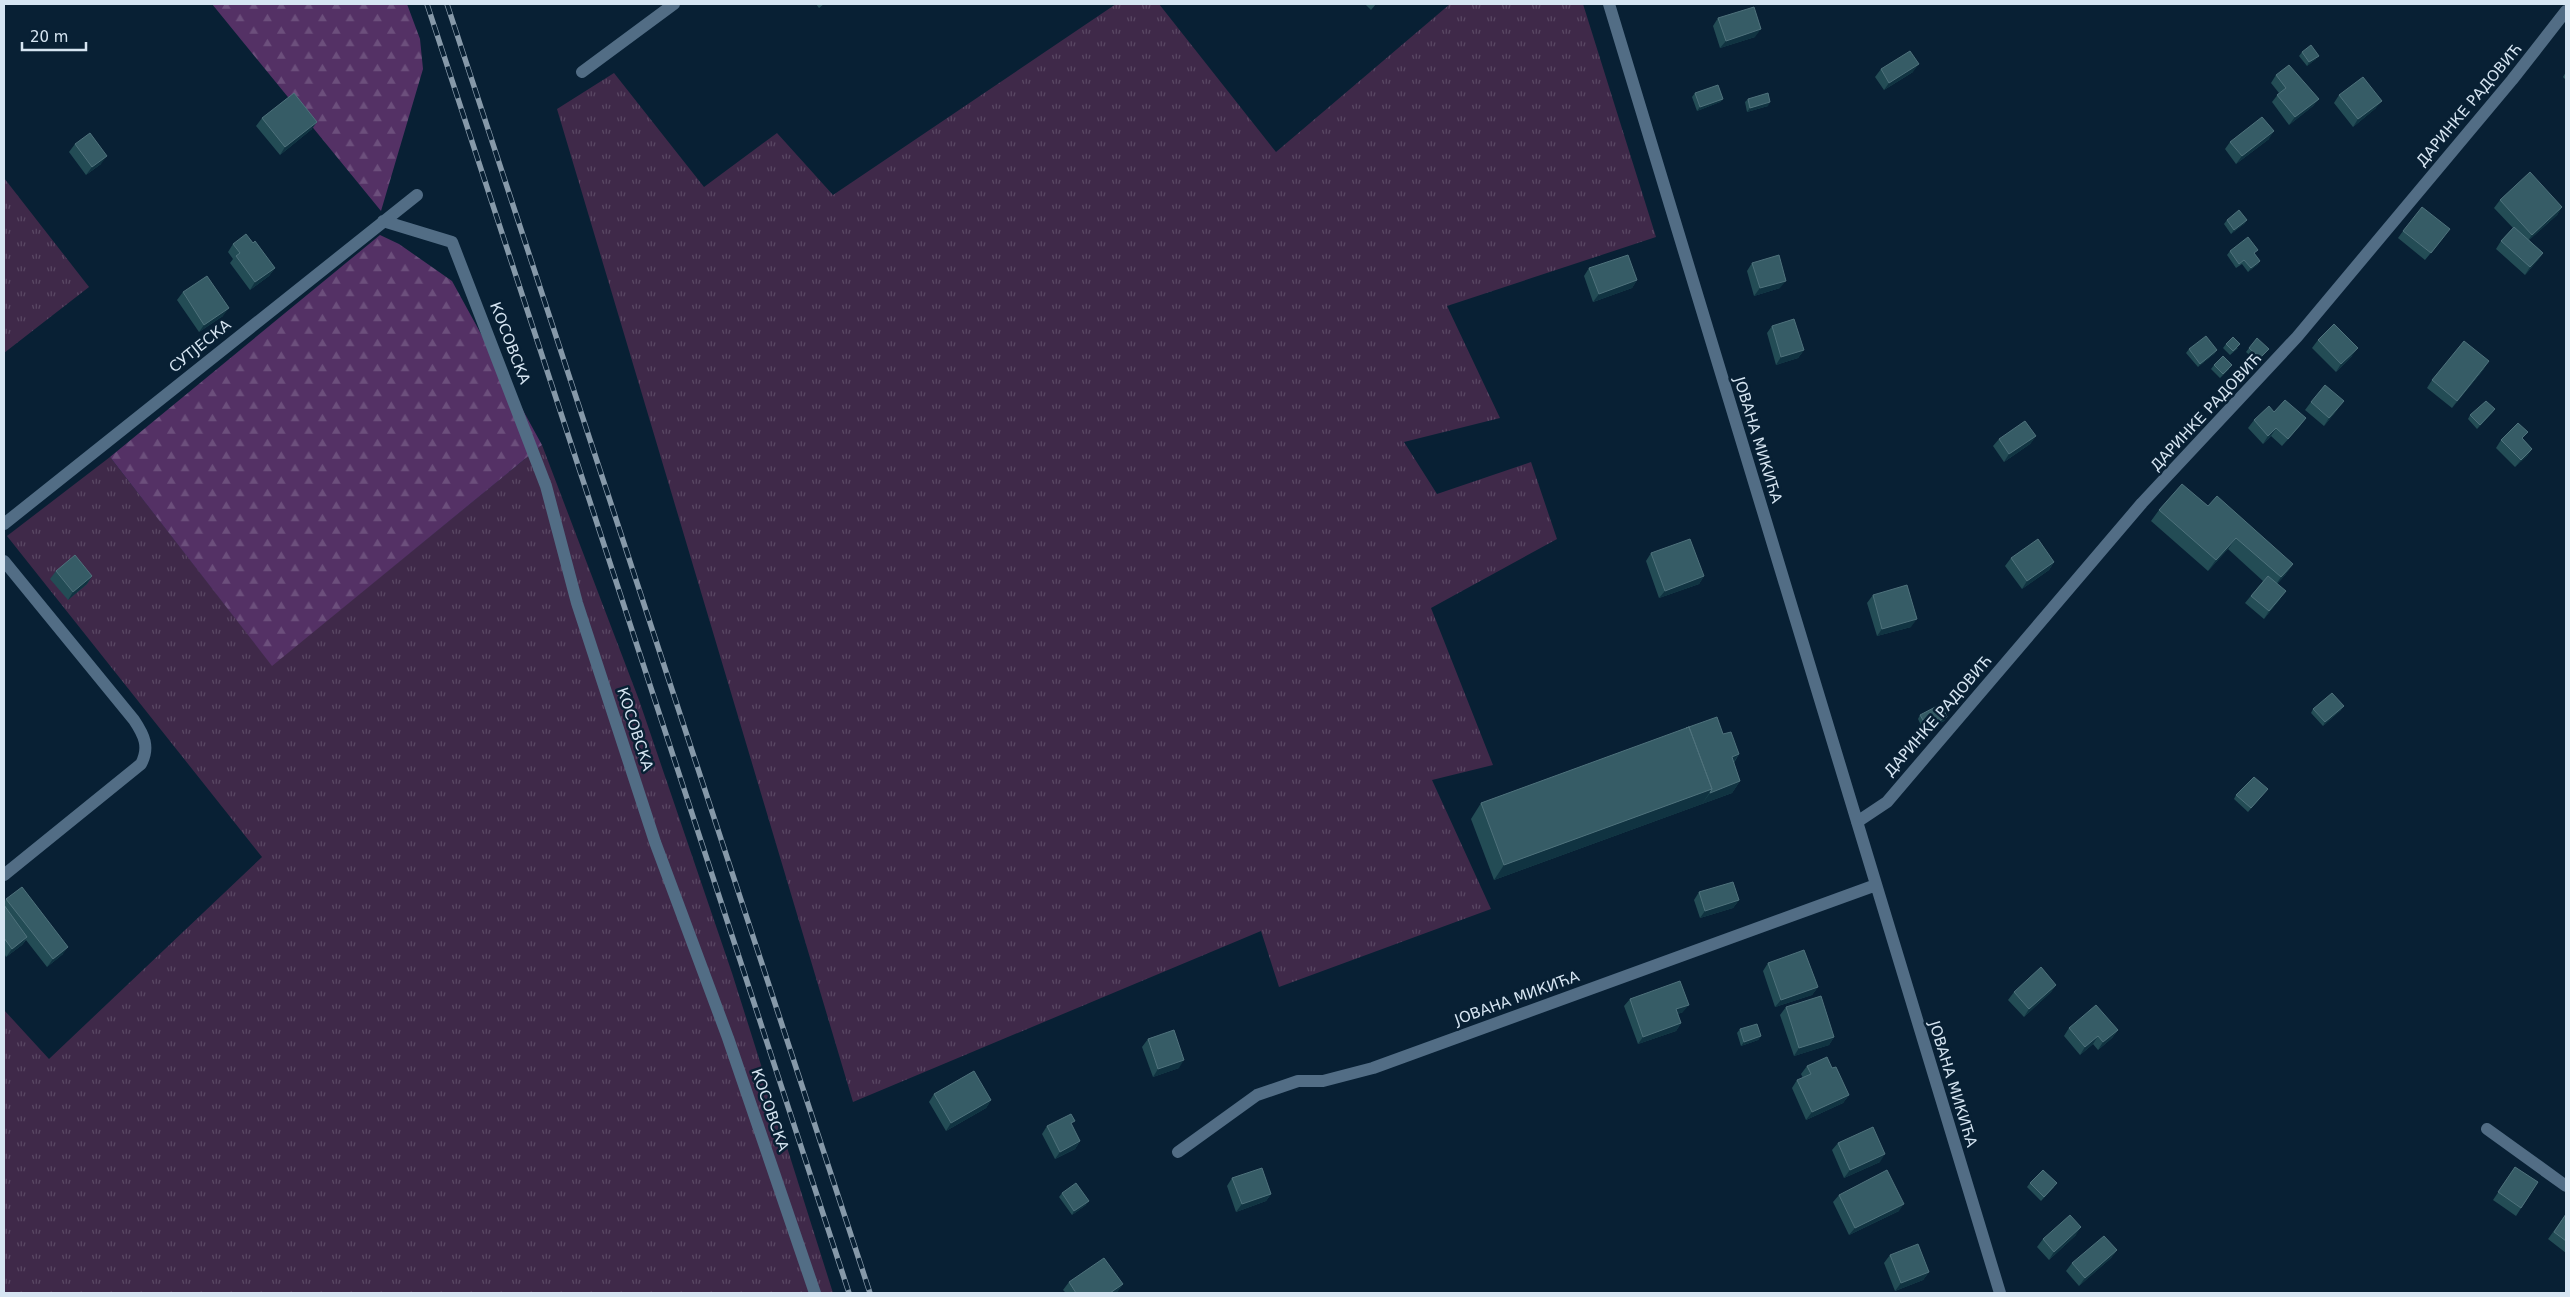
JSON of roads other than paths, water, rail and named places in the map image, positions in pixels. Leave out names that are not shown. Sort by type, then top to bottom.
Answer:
[{"type":"street","points":[[582,72],[674,4]]},
{"type":"street","name":"ЈОВАНА МИКИЋА","points":[[1609,4],[2000,1293]]},
{"type":"street","name":"ДАРИНКЕ РАДОВИЋ","points":[[1857,822],[1886,802],[2142,503],[2297,337],[2512,80],[2566,11]]},
{"type":"street","name":"СУТЈЕСКА","points":[[4,524],[383,220],[417,195]]},
{"type":"street","name":"КОСОВСКА","points":[[383,220],[452,242],[472,289],[546,486],[577,603],[655,842],[728,1038],[815,1293]]},
{"type":"street","points":[[4,561],[134,720],[144,736],[147,748],[142,764],[4,875]]},
{"type":"street","name":"ЈОВАНА МИКИЋА","points":[[1178,1152],[1257,1094],[1298,1081],[1323,1081],[1373,1068],[1876,885]]},
{"type":"street","points":[[2488,1129],[2566,1186]]},
{"type":"railway","points":[[427,4],[849,1293]]},
{"type":"railway","points":[[447,4],[870,1293]]}]
